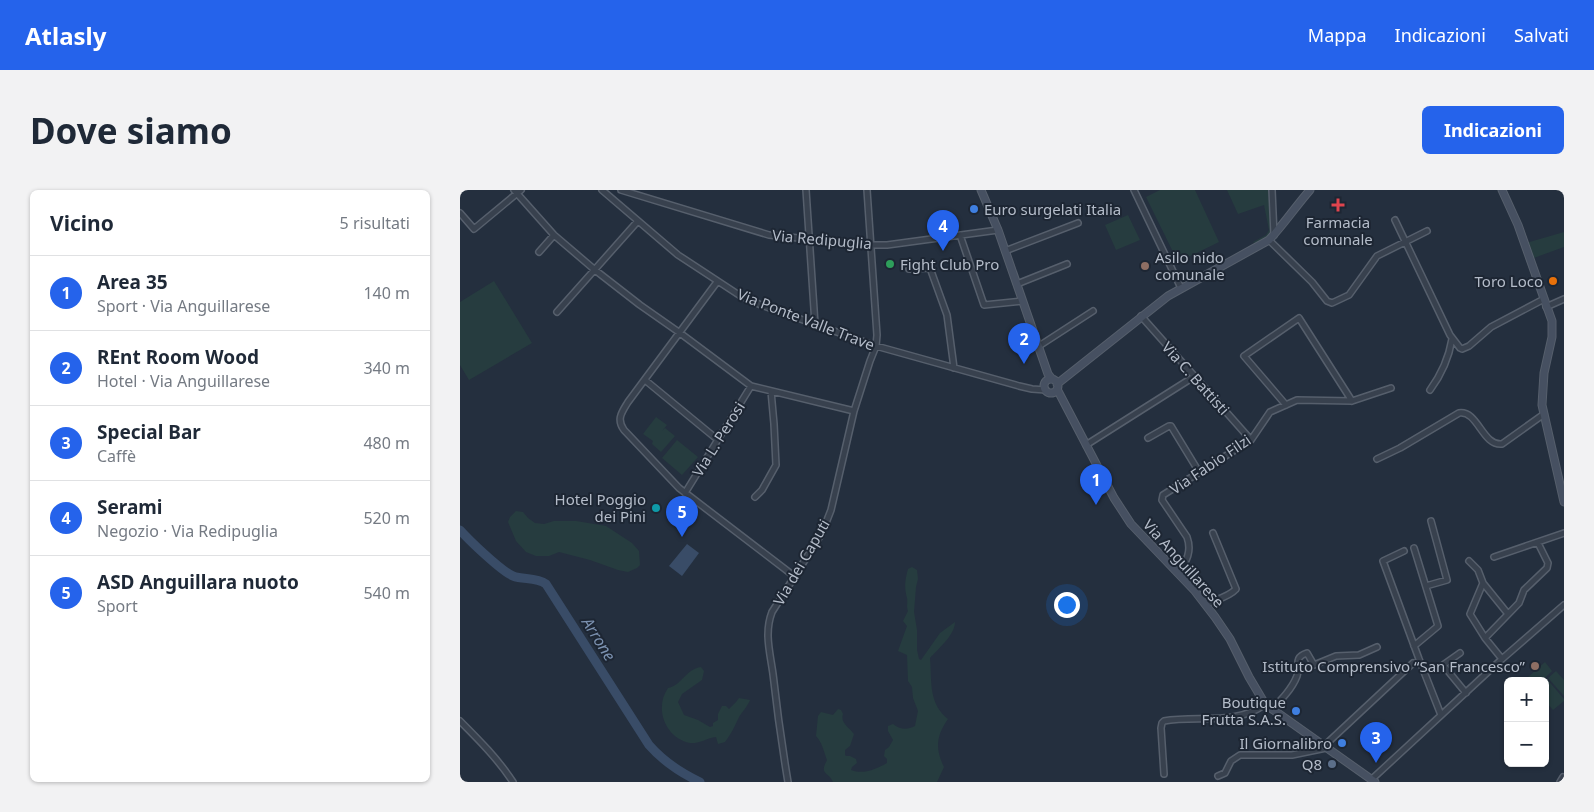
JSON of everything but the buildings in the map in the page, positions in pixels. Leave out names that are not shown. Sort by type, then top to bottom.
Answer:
[{"type":"main road","name":"Via Anguillarese","points":[[981,190],[998,230],[1039,346],[1049,384],[1062,400],[1114,498],[1131,524],[1206,604],[1230,639],[1264,704],[1374,781]]},
{"type":"main road","points":[[1049,384],[1063,378],[1168,296],[1271,237],[1310,190]]},
{"type":"main road","points":[[1502,190],[1518,225],[1552,321],[1552,337],[1542,387],[1542,405],[1564,502]]},
{"type":"street","name":"Via Ponte Valle Trave","points":[[602,190],[637,222],[678,255],[717,282],[739,295],[762,305],[876,346],[1019,386],[1049,384]]},
{"type":"street","name":"Via Redipuglia","points":[[622,190],[769,236],[887,245],[998,230]]},
{"type":"street","points":[[806,190],[815,324]]},
{"type":"street","points":[[867,190],[877,335],[876,346]]},
{"type":"street","points":[[1134,190],[1181,288]]},
{"type":"street","points":[[1272,190],[1271,237],[1330,302],[1349,295],[1375,258],[1427,231]]},
{"type":"street","points":[[460,213],[474,229],[517,191],[554,235],[595,270],[640,306],[751,386],[854,411]]},
{"type":"street","points":[[1396,220],[1452,339],[1460,348],[1465,349],[1491,327],[1544,299]]},
{"type":"street","points":[[557,312],[637,222]]},
{"type":"street","points":[[1005,252],[1078,223]]},
{"type":"street","points":[[539,252],[554,235]]},
{"type":"street","points":[[960,235],[984,305],[1022,301]]},
{"type":"street","points":[[1016,284],[1067,264]]},
{"type":"street","points":[[909,269],[930,268],[947,315],[954,368]]},
{"type":"street","points":[[717,282],[622,413],[620,423],[624,430],[685,493],[794,576]]},
{"type":"street","points":[[1546,307],[1564,299]]},
{"type":"street","points":[[1039,346],[1093,310]]},
{"type":"street","name":"Via C. Battisti","points":[[1141,316],[1251,440]]},
{"type":"street","points":[[1286,405],[1244,355],[1299,318],[1352,401]]},
{"type":"street","points":[[1430,390],[1441,373],[1450,351],[1452,339]]},
{"type":"street","name":"Via dei Caputi","points":[[788,782],[777,715],[768,640],[768,624],[772,612],[822,533],[831,510],[854,411],[876,346]]},
{"type":"street","points":[[1086,445],[1195,376]]},
{"type":"street","points":[[645,380],[718,440]]},
{"type":"street","name":"Via L. Perosi","points":[[685,493],[751,386]]},
{"type":"street","name":"Via Fabio Filzi","points":[[1178,573],[1188,557],[1189,543],[1162,496],[1251,440],[1270,412],[1297,400],[1352,401],[1391,388]]},
{"type":"street","points":[[755,496],[762,490],[776,465],[771,391]]},
{"type":"street","points":[[1377,459],[1400,448],[1459,413],[1463,412],[1469,415],[1493,443],[1499,444],[1502,444],[1544,414]]},
{"type":"street","points":[[1148,438],[1171,426],[1199,472]]},
{"type":"street","points":[[1426,586],[1447,580],[1431,521]]},
{"type":"street","points":[[1206,604],[1235,592],[1236,589],[1213,533]]},
{"type":"street","points":[[1494,557],[1564,534]]},
{"type":"street","points":[[1485,638],[1519,603],[1524,590],[1547,568],[1548,563],[1538,543]]},
{"type":"street","points":[[1414,548],[1438,626],[1414,646]]},
{"type":"street","points":[[1404,551],[1382,561],[1441,715]]},
{"type":"street","points":[[1469,561],[1478,570],[1482,583],[1508,614]]},
{"type":"street","points":[[1482,583],[1470,614],[1485,638],[1502,659]]},
{"type":"street","points":[[1374,781],[1441,715],[1564,605]]},
{"type":"street","points":[[1272,709],[1297,678],[1297,662],[1300,657],[1307,653],[1314,665],[1336,656],[1359,655],[1377,647]]},
{"type":"street","points":[[1460,653],[1443,665],[1466,693]]},
{"type":"street","points":[[1218,776],[1225,773],[1231,761],[1240,755],[1292,754],[1325,747],[1413,663]]},
{"type":"street","points":[[1164,774],[1161,728],[1164,721],[1241,716],[1258,709],[1264,704]]},
{"type":"street","points":[[460,721],[491,752],[513,782]]},
{"type":"street","points":[[1560,782],[1564,777]]},
{"type":"green space","points":[[1160,190],[1195,190],[1219,242],[1178,262],[1146,197]]},
{"type":"green space","points":[[1227,190],[1270,190],[1272,229],[1267,236],[1255,243],[1253,242],[1266,235],[1269,230],[1264,205],[1238,214]]},
{"type":"green space","points":[[1128,215],[1140,240],[1116,250],[1105,225]]},
{"type":"green space","points":[[1564,232],[1564,247],[1531,259],[1526,243]]},
{"type":"green space","points":[[494,281],[532,343],[469,380],[460,365],[460,302]]},
{"type":"green space","points":[[656,417],[667,425],[662,431],[665,428],[675,436],[661,452],[652,444],[653,441],[643,434]]},
{"type":"green space","points":[[677,440],[698,457],[682,475],[662,458]]},
{"type":"green space","points":[[516,511],[523,512],[535,523],[576,521],[606,526],[632,543],[639,551],[640,565],[628,572],[559,552],[549,556],[536,556],[526,552],[516,541],[508,522]]},
{"type":"green space","points":[[912,567],[917,570],[918,579],[914,612],[919,659],[921,660],[940,633],[955,622],[949,637],[930,658],[934,699],[937,706],[948,719],[941,731],[938,743],[939,754],[944,767],[937,782],[833,782],[824,771],[827,760],[816,736],[818,716],[821,712],[833,715],[838,709],[841,710],[844,722],[854,734],[850,746],[845,750],[845,755],[856,759],[857,763],[851,770],[861,772],[870,771],[887,763],[887,759],[884,756],[885,750],[893,740],[888,731],[888,726],[893,724],[904,729],[915,726],[918,711],[913,698],[912,687],[908,681],[907,655],[898,651],[907,626],[903,621],[908,611],[905,583],[908,569]]},
{"type":"green space","points":[[1545,662],[1552,671],[1546,677],[1528,677]]},
{"type":"green space","points":[[701,667],[704,671],[702,680],[682,694],[678,702],[684,715],[710,727],[718,720],[718,714],[722,706],[726,706],[729,709],[739,698],[750,700],[725,742],[718,744],[716,737],[693,743],[681,740],[668,729],[662,713],[662,704],[668,688],[673,687],[691,671]]},
{"type":"green space","points":[[1556,671],[1564,680],[1564,696],[1549,679]]},
{"type":"green space","points":[[1549,682],[1564,699],[1553,710],[1549,706]]},
{"type":"water","points":[[687,544],[699,553],[682,576],[669,566]]},
{"type":"waterway","name":"Arrone","points":[[460,530],[485,555],[508,573],[517,577],[538,580],[546,584],[649,745],[673,766],[700,782]]},
{"type":"place","name":"Farmacia comunale","points":[[1338,205]]},
{"type":"place","name":"Euro surgelati Italia","points":[[974,209]]},
{"type":"place","name":"Serami","points":[[943,251]]},
{"type":"place","name":"Fight Club Pro","points":[[890,264]]},
{"type":"place","name":"Asilo nido comunale","points":[[1145,266]]},
{"type":"place","name":"Toro Loco","points":[[1553,281]]},
{"type":"place","name":"REnt Room Wood","points":[[1024,364]]},
{"type":"place","name":"Area 35","points":[[1096,505]]},
{"type":"place","name":"Hotel Poggio dei Pini","points":[[656,508]]},
{"type":"place","name":"ASD Anguillara nuoto","points":[[682,537]]},
{"type":"place","name":"Istituto Comprensivo “San Francesco”","points":[[1535,666]]},
{"type":"place","name":"Boutique Frutta S.A.S.","points":[[1296,711]]},
{"type":"place","name":"Il Giornalibro","points":[[1342,743]]},
{"type":"place","name":"Special Bar","points":[[1376,763]]},
{"type":"place","name":"Q8","points":[[1332,764]]}]
